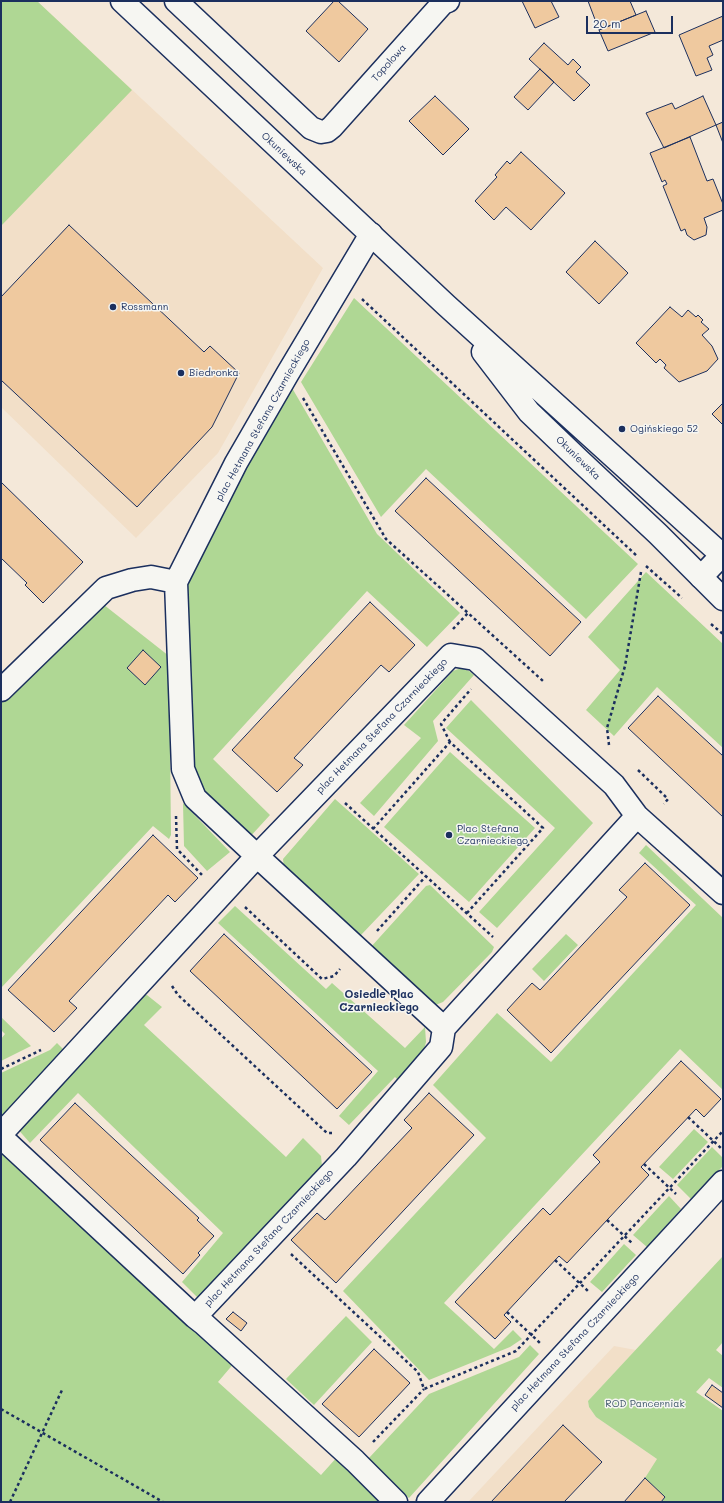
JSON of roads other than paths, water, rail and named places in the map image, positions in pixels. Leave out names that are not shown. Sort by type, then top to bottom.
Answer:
[{"type":"street","name":"Okuniewska","points":[[122,1],[446,305],[723,555]]},
{"type":"street","name":"Topolowa","points":[[176,1],[311,128],[321,132],[327,131],[332,127],[443,3],[448,1]]},
{"type":"street","name":"plac Hetmana Stefana Czarnieckiego","points":[[195,1317],[346,1157],[441,1047],[444,1028],[195,798],[183,769],[176,582],[236,463],[371,234]]},
{"type":"street","name":"Okuniewska","points":[[446,305],[529,412],[658,534],[723,599]]},
{"type":"street","points":[[701,577],[723,555]]},
{"type":"street","points":[[1,690],[106,588],[132,580],[151,577],[176,582]]},
{"type":"street","name":"plac Hetmana Stefana Czarnieckiego","points":[[1,1134],[257,856],[450,655],[474,659],[614,785],[637,816],[723,893]]},
{"type":"street","points":[[444,1028],[637,816]]},
{"type":"street","points":[[1,1137],[195,1317],[355,1461],[396,1502]]},
{"type":"street","name":"plac Hetmana Stefana Czarnieckiego","points":[[428,1502],[723,1182]]},
{"type":"place","name":"Rossmann","points":[[113,307]]},
{"type":"place","name":"Biedronka","points":[[181,373]]},
{"type":"place","name":"Ogińskiego 52","points":[[622,429]]},
{"type":"place","name":"Plac Stefana Czarnieckiego","points":[[449,835]]},
{"type":"district","name":"Osiedle Plac Czarnieckiego","points":[[379,1001]]},
{"type":"park label","name":"ROD Pancerniak","points":[[645,1404]]}]
